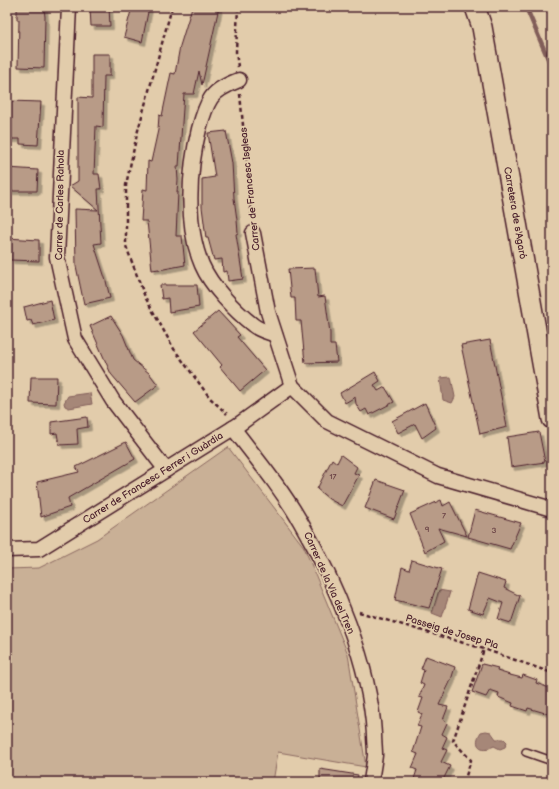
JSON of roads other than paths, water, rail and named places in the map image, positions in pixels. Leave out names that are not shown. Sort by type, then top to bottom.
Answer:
[{"type":"street","name":"Carrer de Carles Rahola","points":[[68,7],[57,257],[74,339],[113,401],[166,470]]},
{"type":"street","name":"Carretera de s'Agaró","points":[[475,7],[482,27],[552,419]]},
{"type":"street","points":[[239,80],[221,89],[212,96],[202,118],[194,149],[191,173],[191,208],[194,243],[202,265],[212,282],[231,304],[254,326],[275,335]]},
{"type":"street","name":"Carrer de Francesc Isgleas","points":[[253,233],[268,312],[292,386],[327,421],[438,476],[552,509]]},
{"type":"street","name":"Carrer de Francesc Ferrer i Guàrdia","points":[[7,550],[39,549],[235,426],[292,386]]},
{"type":"street","name":"Carrer de la Via del Tren","points":[[235,426],[300,521],[324,568],[355,641],[372,713],[375,755],[371,782]]},
{"type":"lane","points":[[526,752],[552,761]]},
{"type":"waterway","points":[[526,7],[552,68]]}]
